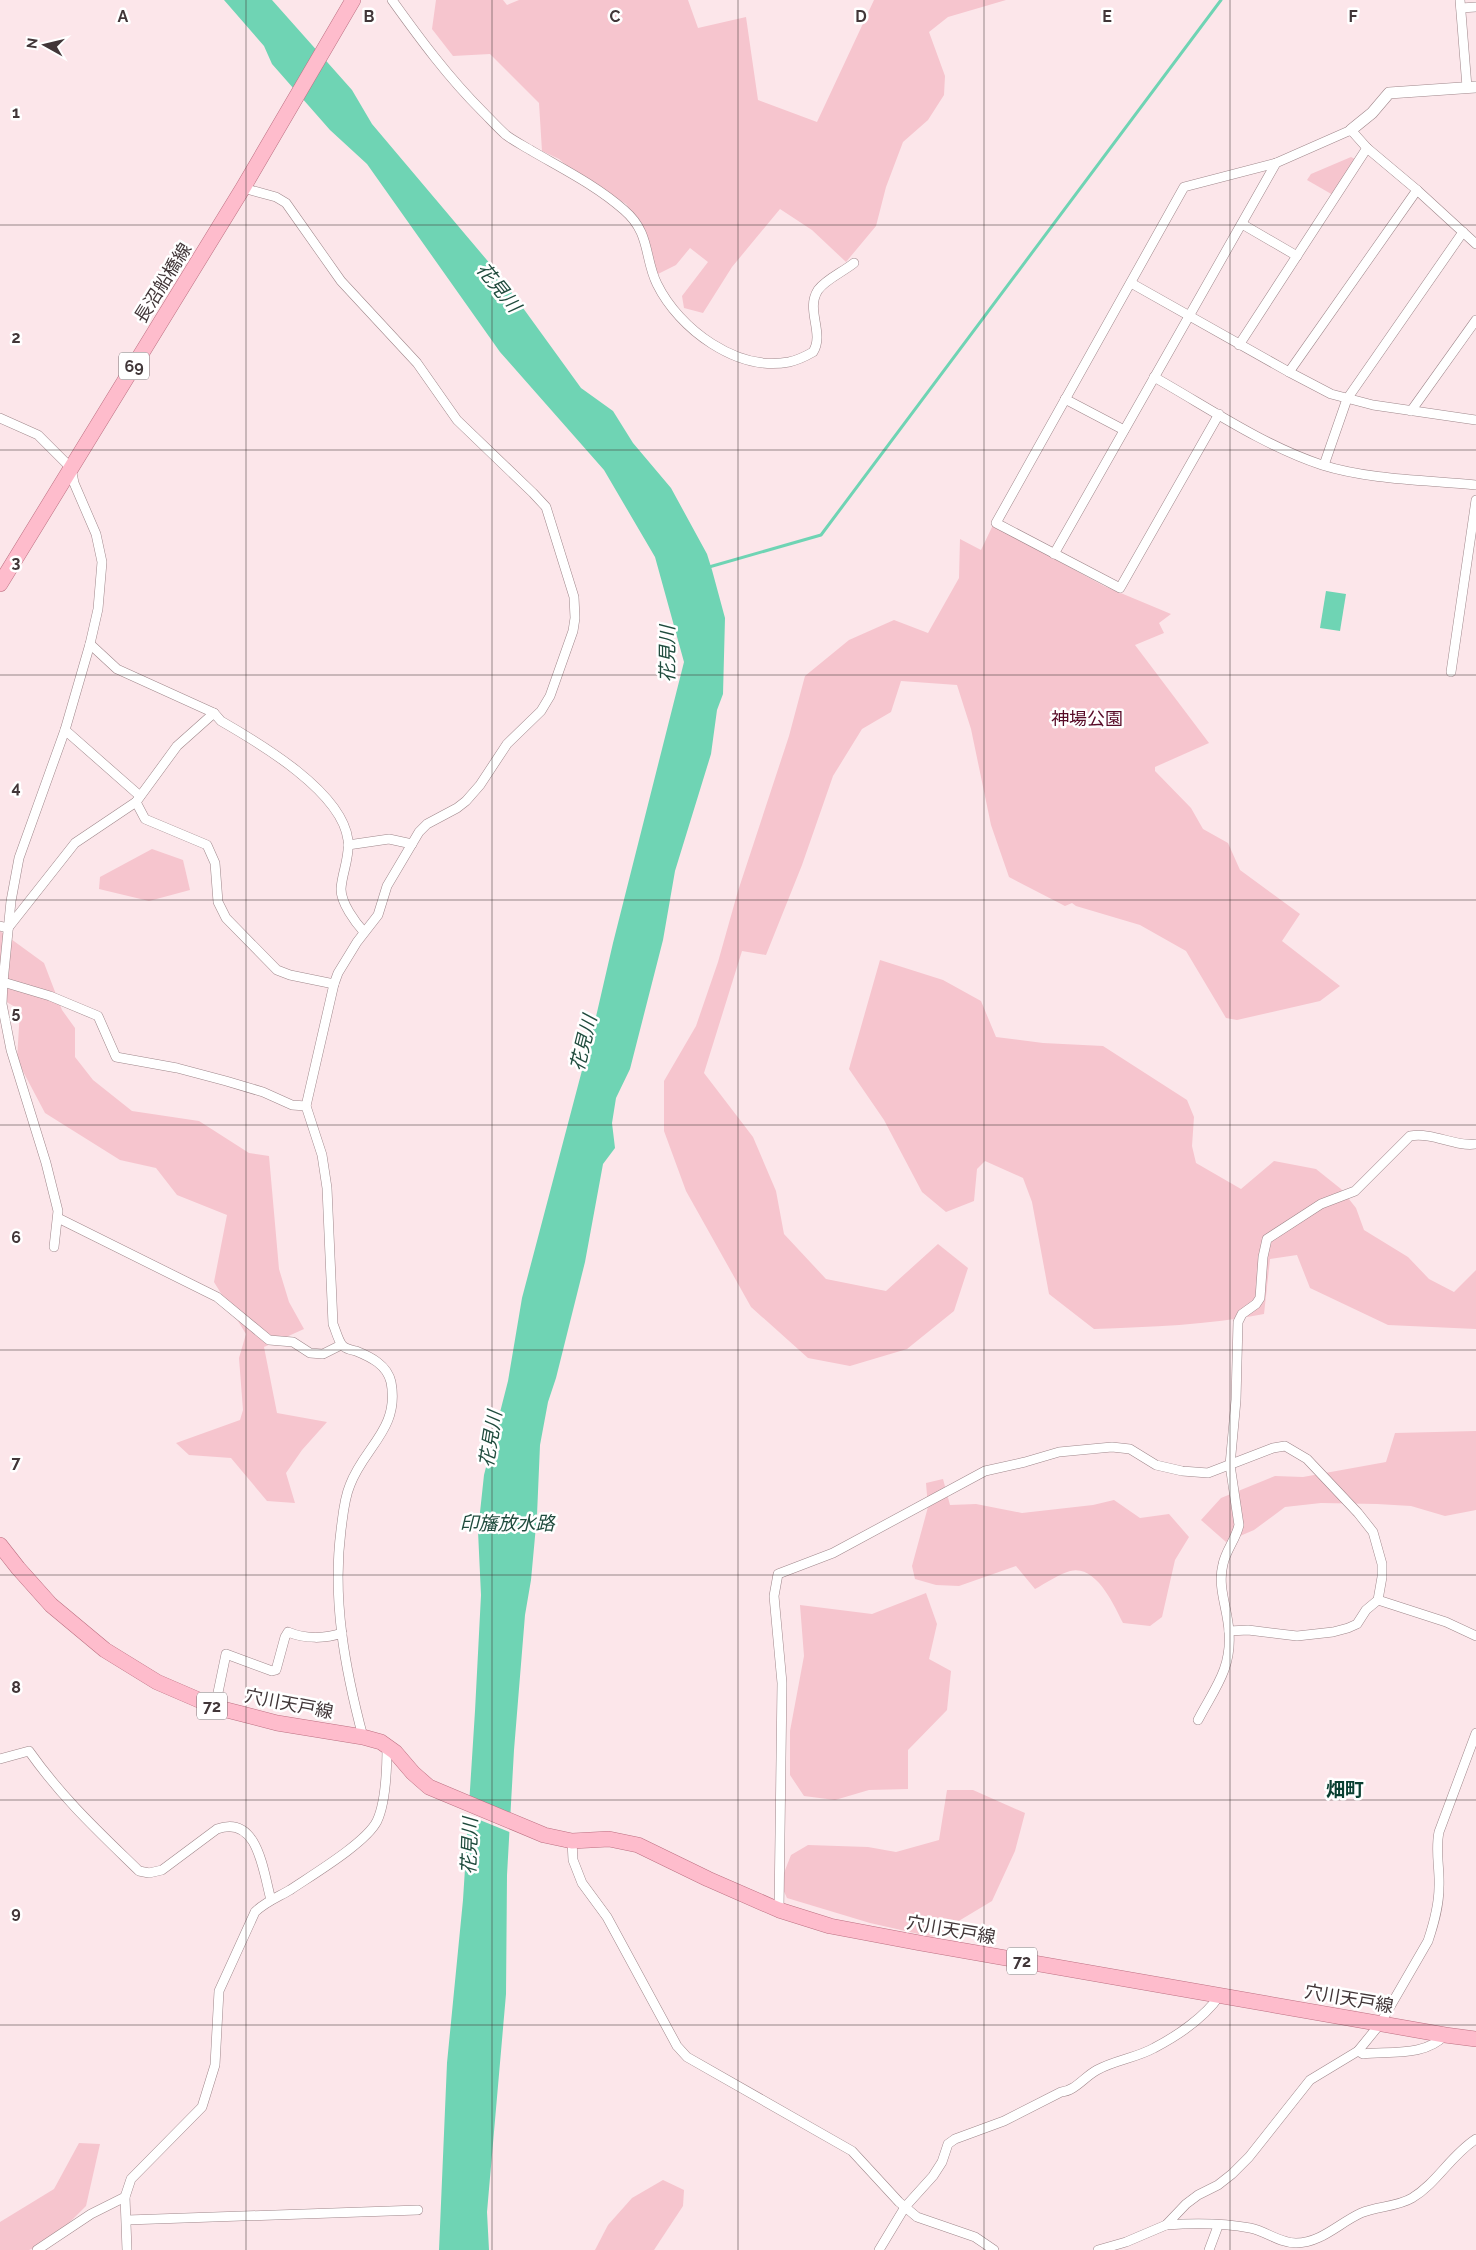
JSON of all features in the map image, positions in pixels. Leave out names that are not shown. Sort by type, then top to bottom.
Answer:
[{"type":"main road","name":"長沼船橋線","points":[[0,584],[243,188],[353,0]]},
{"type":"main road","name":"穴川天戸線","points":[[0,1545],[37,1591],[105,1650],[157,1682],[215,1708],[277,1723],[363,1737],[386,1745],[429,1786],[556,1839],[572,1841],[609,1839],[638,1845],[708,1879],[779,1910],[830,1926],[1380,2024],[1476,2039]]},
{"type":"street","points":[[392,0],[431,55],[457,86],[506,135],[583,182],[624,210],[641,232],[648,247],[650,265],[656,283],[665,298],[676,313],[714,344],[736,355],[769,362],[788,362],[814,352],[818,340],[814,320],[814,303],[818,290],[854,263]]},
{"type":"street","points":[[1219,414],[1120,588],[996,523],[1184,187],[1276,163],[1351,130],[1372,113],[1390,93],[1472,87],[1460,4],[1476,7]]},
{"type":"street","points":[[1351,130],[1367,148],[1417,190],[1476,244]]},
{"type":"street","points":[[1239,344],[1367,148]]},
{"type":"street","points":[[1054,554],[1276,163]]},
{"type":"street","points":[[243,188],[276,196],[286,204],[341,281],[417,363],[457,420],[533,493],[546,508],[574,597],[575,618],[573,631],[550,696],[541,711],[507,744],[480,785],[466,801],[427,824],[419,832],[387,886],[378,915],[364,932],[338,973],[306,1106],[322,1156],[327,1188],[333,1324],[342,1345],[366,1355],[384,1366],[390,1380],[393,1405],[387,1423],[350,1484],[344,1510],[337,1568],[342,1633],[349,1680],[363,1737]]},
{"type":"street","points":[[1290,372],[1417,190]]},
{"type":"street","points":[[1242,224],[1297,256]]},
{"type":"street","points":[[1324,465],[1347,399],[1463,232]]},
{"type":"street","points":[[1130,283],[1290,372],[1347,399],[1411,411],[1476,420]]},
{"type":"street","points":[[1411,411],[1476,320]]},
{"type":"street","points":[[1154,377],[1281,449],[1324,465],[1374,475],[1476,485]]},
{"type":"street","points":[[1065,398],[1124,430]]},
{"type":"street","points":[[0,418],[38,435],[71,468],[74,483],[96,534],[102,562],[98,609],[90,644],[65,730],[19,858],[4,927],[1,1005],[11,1050],[46,1163],[58,1211],[54,1247]]},
{"type":"street","points":[[1450,672],[1476,500]]},
{"type":"street","points":[[90,644],[117,668],[214,713],[281,759],[319,789],[345,828],[349,853],[341,890],[355,922],[364,932]]},
{"type":"street","points":[[4,927],[75,843],[138,799],[177,746],[214,713]]},
{"type":"street","points":[[65,730],[138,799],[145,819],[207,844],[215,863],[218,902],[221,910],[241,934],[277,970],[290,975],[334,984]]},
{"type":"street","points":[[348,845],[389,839],[412,844]]},
{"type":"street","points":[[3,982],[50,996],[98,1016],[116,1056],[201,1074],[263,1092],[292,1105],[306,1106]]},
{"type":"street","points":[[1198,1720],[1222,1680],[1229,1657],[1229,1630],[1223,1602],[1221,1580],[1228,1548],[1237,1534],[1239,1525],[1230,1465],[1236,1400],[1238,1322],[1242,1314],[1256,1304],[1260,1298],[1263,1257],[1268,1239],[1321,1204],[1355,1190],[1410,1136],[1439,1137],[1476,1144]]},
{"type":"street","points":[[58,1218],[217,1297],[269,1340],[293,1342],[310,1353],[323,1354],[342,1345]]},
{"type":"street","points":[[779,1910],[782,1683],[774,1596],[778,1574],[833,1553],[985,1471],[1058,1452],[1112,1447],[1130,1449],[1156,1465],[1182,1471],[1208,1473],[1273,1448],[1285,1446],[1307,1459],[1358,1513],[1373,1532],[1382,1564],[1378,1600],[1366,1610],[1357,1624],[1333,1632],[1297,1636],[1248,1630],[1229,1630]]},
{"type":"street","points":[[1378,1600],[1454,1625],[1476,1636]]},
{"type":"street","points":[[215,1708],[226,1654],[272,1671],[276,1670],[285,1636],[288,1632],[301,1637],[333,1636],[342,1633]]},
{"type":"street","points":[[1166,2225],[1186,2204],[1198,2195],[1218,2185],[1249,2157],[1310,2080],[1358,2051],[1380,2024],[1428,1941],[1432,1929],[1439,1901],[1437,1847],[1439,1832],[1476,1733]]},
{"type":"street","points":[[127,2250],[125,2197],[131,2179],[202,2107],[215,2065],[219,1991],[254,1912],[310,1876],[369,1832],[377,1820],[382,1801],[387,1761],[386,1745]]},
{"type":"street","points":[[0,1759],[29,1752],[51,1783],[71,1805],[139,1871],[149,1873],[162,1870],[217,1829],[227,1825],[238,1826],[251,1836],[258,1851],[272,1900]]},
{"type":"street","points":[[572,1841],[573,1860],[582,1883],[607,1917],[677,2046],[687,2057],[852,2151],[904,2207],[917,2217],[975,2237],[994,2250]]},
{"type":"street","points":[[879,2250],[904,2207],[933,2176],[942,2162],[948,2144],[955,2139],[1004,2121],[1054,2096],[1068,2092],[1095,2071],[1154,2048],[1192,2023],[1220,1995]]},
{"type":"street","points":[[1358,2051],[1363,2054],[1395,2053],[1422,2048],[1440,2041],[1445,2035]]},
{"type":"street","points":[[1098,2250],[1126,2242],[1166,2225],[1191,2223],[1251,2228],[1284,2242],[1309,2241],[1323,2236],[1362,2213],[1411,2199],[1438,2176],[1458,2152],[1476,2139]]},
{"type":"street","points":[[37,2250],[92,2214],[125,2197]]},
{"type":"street","points":[[127,2220],[418,2210]]},
{"type":"street","points":[[1209,2250],[1218,2226]]},
{"type":"green space","points":[[436,0],[503,0],[507,5],[519,0],[688,0],[698,28],[746,17],[758,100],[817,122],[874,0],[1006,0],[948,17],[929,32],[945,76],[944,95],[928,120],[903,142],[886,187],[876,226],[846,262],[812,230],[780,209],[732,267],[703,313],[684,308],[682,296],[708,262],[690,248],[676,265],[656,275],[644,229],[626,204],[573,171],[559,159],[542,151],[539,103],[490,54],[453,56],[432,29]]},
{"type":"green space","points":[[1351,157],[1355,159],[1333,195],[1307,180],[1311,174]]},
{"type":"green space","name":"神場公園","points":[[993,525],[1104,586],[1171,614],[1159,623],[1164,633],[1135,645],[1209,743],[1155,767],[1155,771],[1191,808],[1203,829],[1228,843],[1240,870],[1300,914],[1282,941],[1340,986],[1320,1001],[1237,1020],[1226,1018],[1186,951],[1140,925],[1076,906],[1072,903],[1065,906],[1009,877],[991,825],[971,729],[957,685],[901,681],[891,712],[862,729],[833,776],[802,865],[766,955],[742,951],[704,1073],[753,1137],[776,1191],[784,1234],[826,1279],[886,1291],[938,1244],[968,1268],[954,1311],[907,1349],[850,1366],[808,1358],[751,1307],[686,1191],[664,1131],[664,1081],[696,1026],[789,736],[805,676],[849,640],[894,620],[928,633],[959,578],[960,539],[981,550]]},
{"type":"green space","points":[[152,849],[183,860],[190,890],[149,901],[99,889],[100,877]]},
{"type":"green space","points":[[0,931],[44,963],[62,1010],[75,1028],[75,1057],[93,1080],[132,1111],[199,1121],[249,1153],[269,1156],[279,1269],[289,1302],[304,1329],[264,1347],[277,1413],[327,1422],[302,1450],[286,1473],[295,1503],[267,1501],[231,1458],[189,1455],[176,1443],[240,1420],[243,1410],[239,1358],[246,1334],[214,1282],[227,1215],[177,1195],[156,1168],[120,1160],[45,1113],[17,1060],[20,1010],[0,998]]},
{"type":"green space","points":[[880,960],[943,980],[981,1001],[996,1037],[1043,1043],[1103,1046],[1187,1100],[1194,1117],[1192,1146],[1196,1163],[1241,1189],[1274,1161],[1316,1169],[1341,1189],[1356,1208],[1364,1230],[1408,1257],[1429,1279],[1454,1292],[1476,1270],[1476,1329],[1388,1325],[1310,1288],[1297,1255],[1270,1259],[1264,1314],[1201,1323],[1094,1329],[1049,1294],[1032,1202],[1023,1178],[985,1161],[977,1169],[974,1201],[946,1212],[922,1192],[884,1120],[849,1069]]},
{"type":"green space","points":[[1476,1431],[1476,1510],[1445,1516],[1411,1506],[1377,1504],[1321,1503],[1285,1507],[1254,1530],[1226,1542],[1201,1520],[1221,1498],[1275,1476],[1303,1477],[1386,1462],[1395,1433]]},
{"type":"green space","points":[[943,1479],[950,1505],[976,1504],[1022,1513],[1093,1505],[1114,1500],[1140,1518],[1169,1514],[1189,1537],[1175,1560],[1162,1617],[1150,1626],[1123,1623],[1103,1588],[1088,1574],[1079,1570],[1066,1572],[1035,1589],[1016,1566],[959,1586],[936,1585],[915,1579],[912,1566],[928,1507],[926,1483]]},
{"type":"green space","points":[[926,1593],[937,1624],[929,1659],[951,1671],[947,1710],[908,1750],[908,1789],[869,1790],[835,1800],[804,1796],[790,1775],[790,1731],[804,1656],[800,1605],[872,1614]]},
{"type":"green space","points":[[947,1790],[973,1790],[1025,1813],[1015,1851],[992,1901],[932,1937],[870,1923],[787,1898],[780,1883],[791,1855],[808,1845],[868,1847],[896,1852],[939,1840]]},
{"type":"green space","points":[[79,2143],[100,2144],[86,2206],[51,2241],[29,2250],[0,2250],[0,2222],[54,2189]]},
{"type":"green space","points":[[663,2180],[684,2190],[683,2206],[654,2250],[595,2250],[608,2225],[632,2198]]},
{"type":"water","name":"印旛放水路","points":[[224,0],[272,0],[352,90],[372,124],[497,272],[581,388],[613,411],[633,443],[671,488],[707,554],[725,618],[723,694],[717,710],[711,754],[675,871],[663,940],[630,1069],[616,1098],[612,1123],[615,1148],[603,1164],[585,1262],[556,1378],[548,1402],[540,1445],[537,1515],[531,1580],[525,1615],[514,1750],[507,1875],[506,1994],[487,2212],[489,2250],[439,2250],[447,2063],[463,1900],[475,1711],[481,1595],[478,1531],[484,1475],[508,1381],[522,1298],[595,1021],[684,662],[655,557],[604,470],[500,352],[367,164],[330,130],[272,64],[264,46]]},
{"type":"water","points":[[1326,591],[1346,594],[1340,631],[1320,628]]},
{"type":"pier","points":[[466,1797],[513,1816],[512,1833],[465,1814]]},
{"type":"waterway","points":[[709,567],[821,535],[1221,0]]},
{"type":"district","name":"畑町","points":[[1345,1789]]},
{"type":"water label","name":"花見川","points":[[499,287]]},
{"type":"water label","name":"花見川","points":[[667,654]]},
{"type":"water label","name":"花見川","points":[[583,1043]]},
{"type":"water label","name":"花見川","points":[[490,1439]]},
{"type":"water label","name":"花見川","points":[[469,1846]]}]
